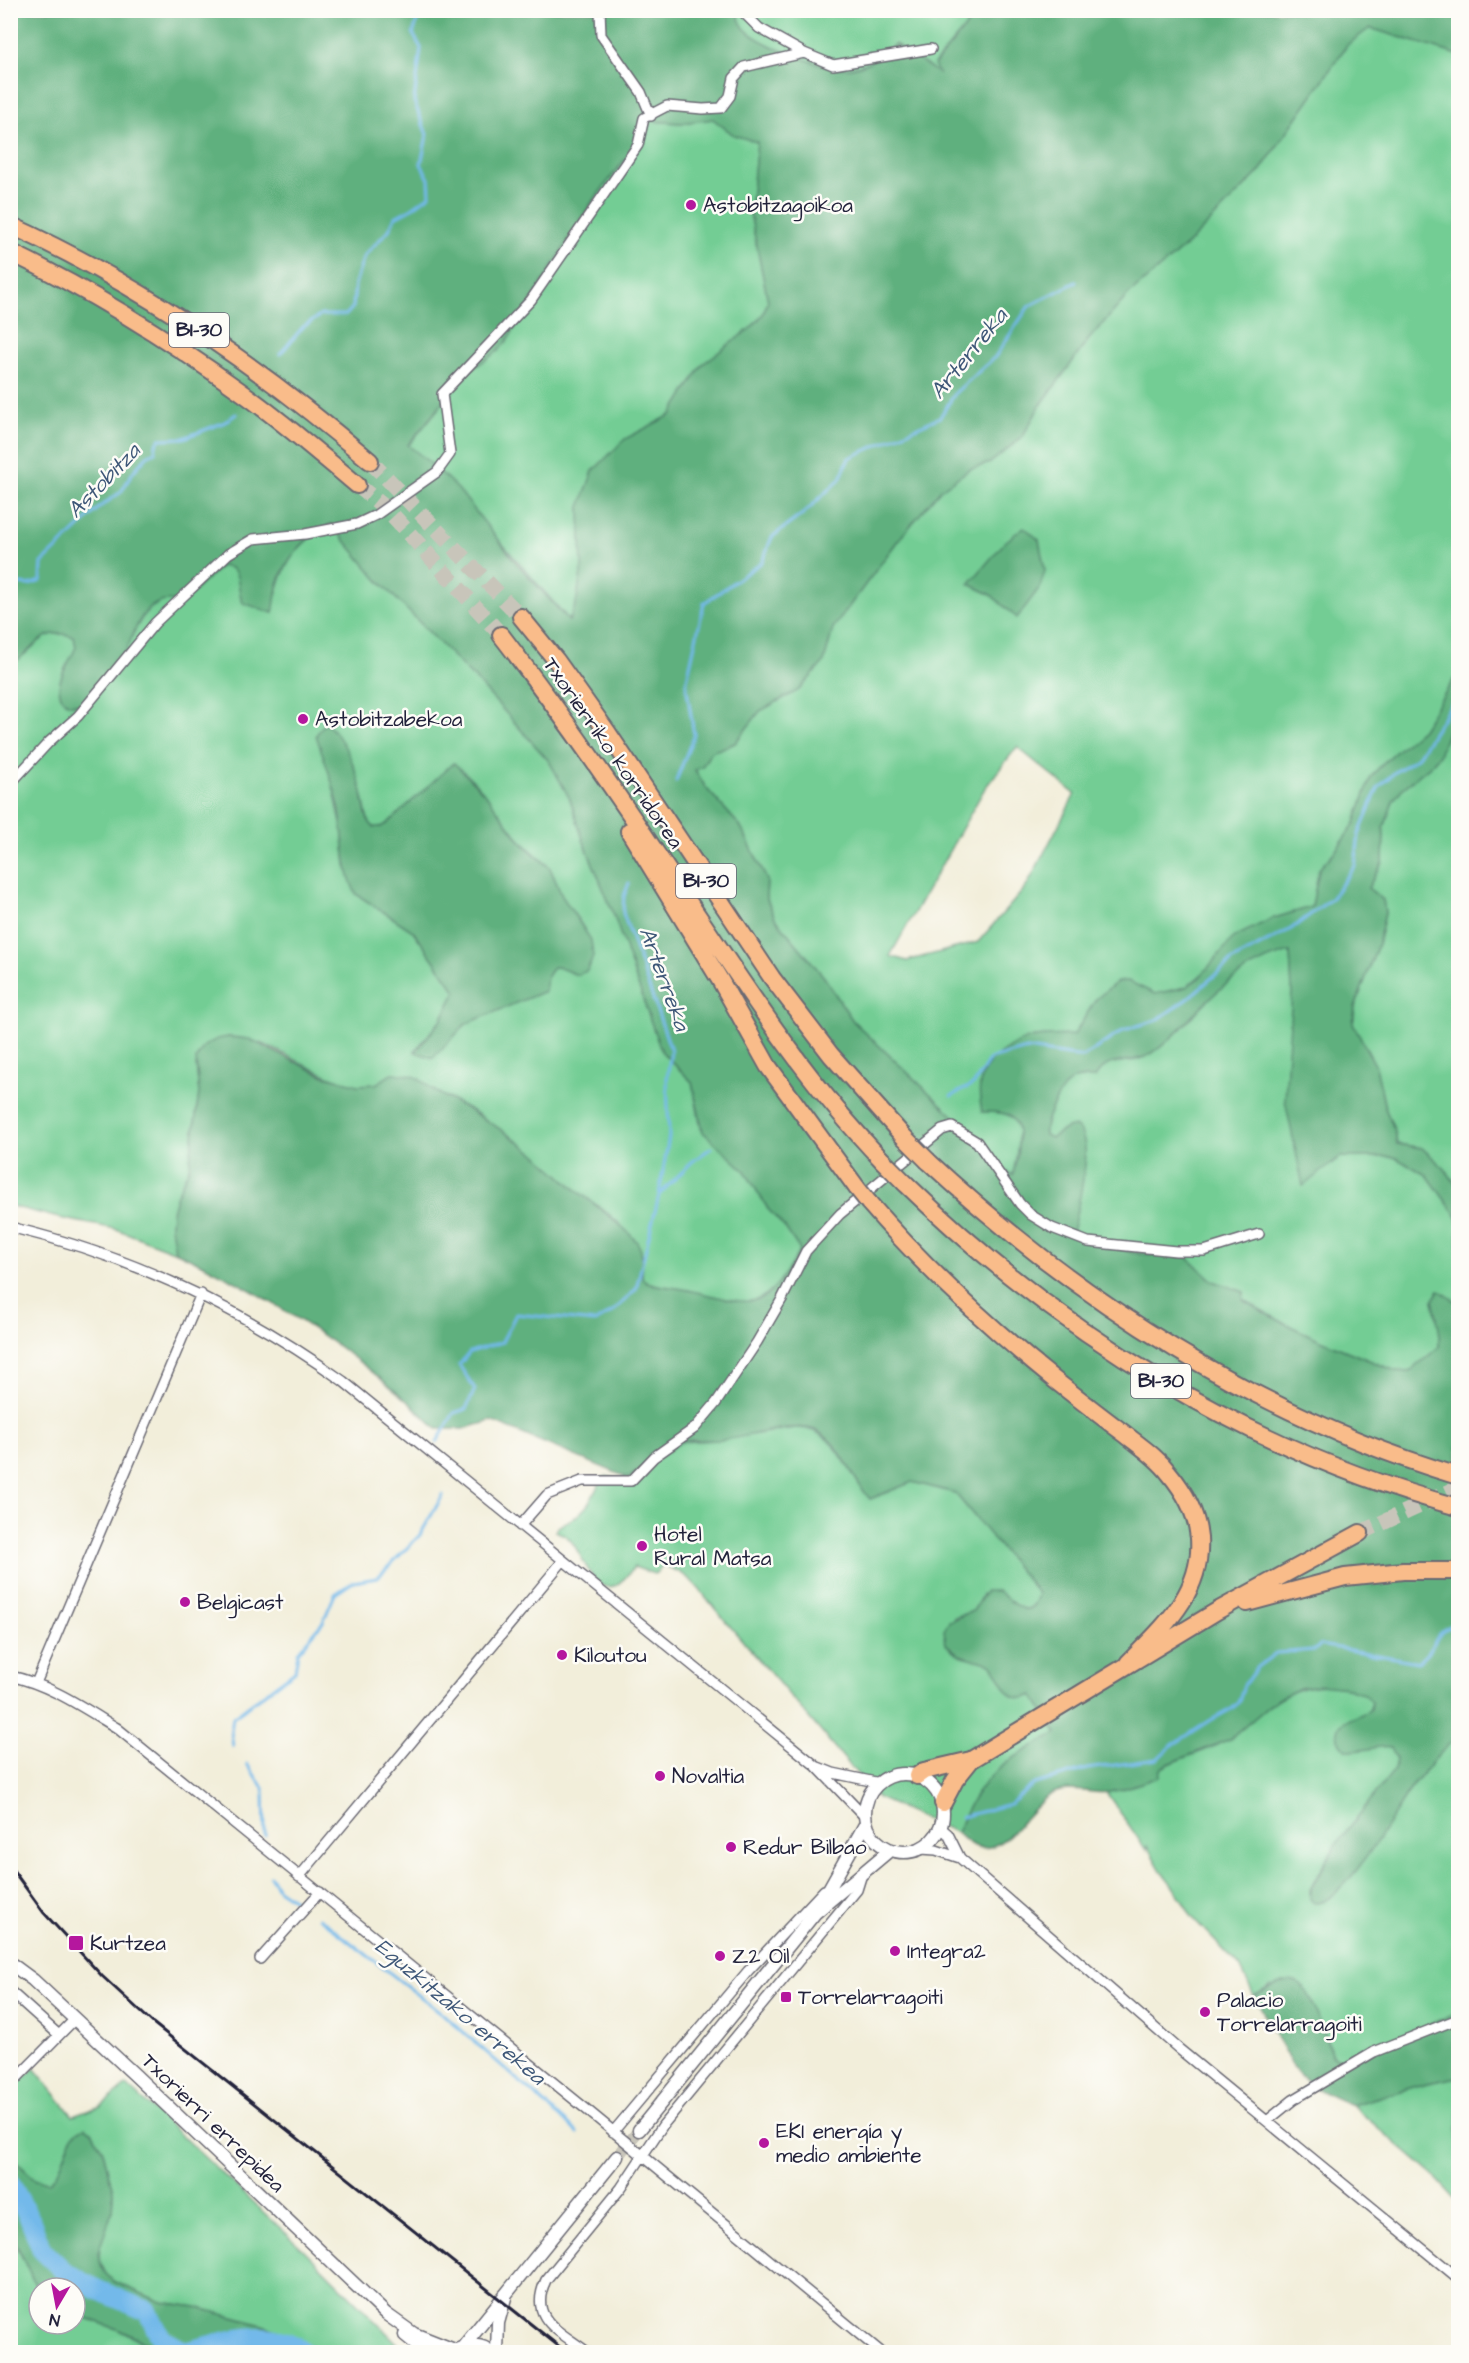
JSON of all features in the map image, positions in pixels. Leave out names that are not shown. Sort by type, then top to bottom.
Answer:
[{"type":"highway","name":"BI-30","points":[[10,225],[131,288],[175,314],[282,389],[370,461]]},
{"type":"highway","name":"BI-30","points":[[10,252],[123,314],[190,357],[268,412],[357,484]]},
{"type":"highway","name":"Txorierriko korridorea","points":[[521,617],[556,660],[608,733],[772,978],[831,1055],[928,1161],[1031,1251],[1105,1305],[1177,1351],[1235,1383],[1318,1423],[1405,1458],[1458,1476]]},
{"type":"highway","name":"Txorierriko korridorea","points":[[501,635],[563,716],[768,1022],[810,1077],[883,1161],[959,1235],[1019,1285],[1073,1325],[1139,1368],[1210,1408],[1291,1448],[1406,1492],[1458,1507]]},
{"type":"highway","points":[[563,716],[574,742],[720,980],[768,1066],[857,1188],[904,1243],[964,1303],[1007,1342],[1154,1457],[1179,1486],[1196,1524],[1199,1539],[1197,1571],[1178,1610],[1128,1663]]},
{"type":"highway","points":[[917,1776],[924,1771],[971,1760],[1128,1663],[1360,1533]]},
{"type":"highway","points":[[1218,1611],[1345,1577],[1402,1571],[1458,1571]]},
{"type":"highway","points":[[943,1803],[955,1780],[971,1760]]},
{"type":"street","points":[[600,10],[601,35],[641,92],[651,116]]},
{"type":"street","points":[[741,10],[759,28],[804,53],[833,65],[931,49]]},
{"type":"street","points":[[10,784],[49,742],[78,716],[155,623],[228,554],[253,539],[305,534],[357,524],[376,515],[437,472],[450,454],[442,394],[531,300],[638,146],[644,118],[667,106],[703,110],[721,108],[730,96],[734,78],[744,67],[804,53]]},
{"type":"street","points":[[520,1526],[547,1495],[555,1491],[582,1481],[631,1481],[654,1457],[695,1428],[717,1403],[757,1342],[806,1251],[840,1214],[942,1130],[952,1127],[977,1142],[1020,1204],[1031,1215],[1052,1228],[1088,1242],[1176,1251],[1204,1251],[1259,1234]]},
{"type":"street","points":[[10,1227],[35,1233],[168,1279],[237,1313],[293,1346],[335,1376],[816,1766],[865,1820],[871,1835],[879,1844],[890,1850],[911,1852],[921,1849],[936,1850],[960,1858]]},
{"type":"street","points":[[36,1683],[201,1294]]},
{"type":"street","points":[[299,1877],[562,1562]]},
{"type":"street","points":[[10,1676],[36,1683],[117,1728],[644,2156],[881,2352]]},
{"type":"street","points":[[816,1766],[833,1773],[880,1783]]},
{"type":"street","points":[[639,2130],[815,1913],[838,1875],[865,1820],[868,1798],[880,1783],[900,1774],[917,1776],[930,1784],[937,1791],[943,1803],[944,1819],[941,1828],[936,1837],[921,1849]]},
{"type":"street","points":[[941,1828],[948,1834],[960,1858],[1179,2049],[1458,2278]]},
{"type":"street","points":[[815,1913],[890,1850]]},
{"type":"street","points":[[587,2352],[546,2320],[539,2310],[539,2294],[546,2280],[621,2188],[663,2125],[857,1890],[862,1874]]},
{"type":"street","points":[[613,2132],[748,1971],[838,1875]]},
{"type":"street","points":[[260,1959],[320,1892]]},
{"type":"street","name":"Txorierri errepidea","points":[[10,1963],[33,1980],[75,2019],[386,2314],[403,2333],[426,2352]]},
{"type":"street","points":[[10,1992],[59,2035]]},
{"type":"street","points":[[10,2085],[75,2019]]},
{"type":"street","points":[[1267,2121],[1293,2100],[1374,2052],[1458,2019]]},
{"type":"street","points":[[10,2070],[19,2077]]},
{"type":"street","points":[[459,2350],[617,2157]]},
{"type":"street","points":[[497,2352],[498,2324],[506,2294]]},
{"type":"street","name":"Txorierri errepidea","points":[[386,2314],[414,2334],[459,2350],[480,2346],[491,2352]]},
{"type":"street","points":[[1455,2352],[1458,2348]]},
{"type":"green space","points":[[738,10],[979,11],[934,64],[939,74],[900,65],[872,62],[850,68],[831,68],[789,54],[761,41],[741,24]]},
{"type":"green space","points":[[11,11],[738,11],[744,28],[752,35],[794,56],[840,68],[850,68],[863,65],[895,44],[938,73],[934,65],[979,11],[1458,11],[1458,55],[1370,28],[1347,45],[1260,171],[1189,243],[1129,294],[1089,339],[1040,406],[1022,437],[990,463],[970,469],[941,489],[896,543],[833,628],[824,662],[799,690],[760,711],[735,743],[711,752],[702,767],[695,770],[706,788],[741,827],[767,880],[766,897],[775,918],[824,977],[853,1021],[984,1145],[1001,1170],[1013,1175],[1018,1144],[1015,1121],[1003,1113],[982,1112],[980,1083],[984,1072],[995,1058],[1028,1039],[1074,1035],[1096,999],[1117,982],[1128,981],[1155,994],[1186,987],[1199,978],[1234,937],[1271,919],[1312,907],[1319,869],[1337,849],[1355,823],[1371,777],[1383,763],[1422,729],[1458,673],[1458,703],[1439,755],[1430,766],[1401,790],[1393,801],[1384,828],[1383,862],[1368,888],[1383,900],[1385,913],[1378,944],[1355,1007],[1353,1024],[1376,1067],[1385,1108],[1395,1131],[1397,1144],[1422,1148],[1445,1169],[1458,1187],[1458,1218],[1427,1175],[1394,1157],[1340,1157],[1303,1186],[1285,1100],[1292,991],[1290,952],[1256,965],[1236,977],[1151,1054],[1106,1066],[1095,1078],[1080,1078],[1071,1081],[1053,1106],[1045,1129],[1045,1135],[1051,1138],[1075,1126],[1082,1134],[1085,1145],[1084,1176],[1072,1233],[1133,1253],[1187,1257],[1213,1281],[1244,1292],[1243,1300],[1261,1311],[1337,1347],[1396,1371],[1409,1372],[1439,1347],[1439,1328],[1433,1300],[1439,1290],[1458,1303],[1458,1735],[1417,1780],[1354,1874],[1326,1900],[1314,1903],[1310,1899],[1310,1890],[1338,1842],[1394,1770],[1396,1758],[1391,1747],[1354,1751],[1342,1746],[1338,1739],[1341,1725],[1371,1709],[1372,1702],[1364,1694],[1348,1688],[1320,1685],[1300,1688],[1276,1700],[1230,1739],[1166,1765],[1160,1769],[1159,1777],[1110,1792],[1063,1790],[1056,1792],[1044,1799],[1010,1835],[998,1844],[985,1848],[972,1845],[957,1833],[965,1813],[984,1783],[1008,1762],[1057,1733],[1033,1695],[1017,1698],[1011,1695],[991,1664],[960,1655],[946,1644],[944,1630],[949,1621],[973,1611],[986,1591],[998,1591],[1020,1608],[1025,1609],[1035,1603],[1038,1593],[955,1493],[912,1482],[870,1499],[834,1445],[817,1431],[808,1428],[784,1428],[732,1439],[681,1442],[628,1478],[491,1421],[463,1429],[437,1429],[378,1377],[314,1329],[245,1287],[175,1251],[171,1227],[172,1212],[189,1168],[199,1093],[196,1059],[204,1046],[217,1039],[228,1037],[249,1039],[322,1075],[357,1085],[376,1084],[393,1073],[411,1075],[419,1079],[524,1145],[610,1216],[640,1247],[642,1275],[647,1283],[732,1300],[757,1300],[767,1295],[777,1285],[800,1250],[786,1229],[768,1209],[745,1171],[703,1132],[692,1082],[663,1053],[659,1045],[570,799],[549,761],[479,683],[377,579],[331,524],[305,541],[286,565],[276,591],[273,613],[243,603],[236,574],[228,567],[221,566],[182,603],[167,601],[156,604],[140,620],[118,665],[83,704],[69,704],[62,698],[60,691],[62,676],[76,647],[74,637],[53,634],[45,637],[11,664]],"holes":[[[713,119],[734,135],[757,142],[750,213],[768,301],[763,314],[752,327],[703,364],[671,415],[625,439],[593,471],[580,507],[582,568],[576,604],[569,621],[515,561],[458,489],[408,445],[468,372],[498,351],[507,341],[590,205],[639,141],[651,121],[681,123]]]},
{"type":"green space","points":[[1370,28],[1458,55],[1458,673],[1422,729],[1383,763],[1371,777],[1355,823],[1337,849],[1319,869],[1312,907],[1271,919],[1186,987],[1155,994],[1128,981],[1096,999],[1074,1035],[1033,1037],[982,1112],[1003,1113],[1015,1121],[1018,1144],[1013,1175],[1001,1170],[984,1145],[853,1021],[824,977],[775,918],[766,897],[767,880],[741,827],[706,788],[695,770],[702,767],[711,752],[735,743],[760,711],[799,690],[824,662],[833,628],[896,543],[941,489],[970,469],[990,463],[1022,437],[1040,406],[1089,339],[1129,294],[1189,243],[1260,171],[1347,45]],"holes":[[[969,584],[1040,587],[1017,617],[990,594]],[[1017,747],[1075,794],[1026,887],[978,942],[907,961],[890,956],[985,788]]]},
{"type":"green space","points":[[713,119],[734,135],[757,142],[750,213],[768,301],[763,314],[752,327],[703,364],[671,415],[625,439],[580,507],[582,568],[576,604],[570,621],[435,467],[408,446],[468,372],[498,351],[590,205],[639,141],[651,121],[681,123]]},
{"type":"green space","points":[[331,523],[377,579],[479,683],[549,761],[570,799],[659,1045],[663,1053],[692,1082],[701,1128],[745,1171],[768,1209],[786,1229],[800,1250],[774,1288],[765,1295],[745,1303],[732,1302],[647,1282],[642,1278],[643,1257],[636,1241],[611,1216],[534,1153],[476,1113],[431,1089],[416,1077],[393,1073],[373,1085],[355,1084],[319,1072],[274,1049],[243,1038],[228,1037],[196,1065],[199,1093],[189,1168],[172,1212],[171,1227],[176,1252],[116,1229],[11,1206],[10,664],[45,637],[62,634],[74,637],[76,647],[60,681],[60,688],[65,702],[75,705],[130,638],[150,609],[163,600],[182,603],[221,566],[234,569],[267,611],[272,613],[279,584],[290,560],[306,541]],"holes":[[[328,725],[349,759],[368,818],[375,828],[386,825],[453,763],[463,771],[480,788],[521,840],[549,868],[566,903],[589,938],[592,948],[589,968],[577,975],[553,967],[547,976],[545,991],[466,1024],[433,1058],[415,1051],[441,1020],[456,991],[413,931],[356,894],[346,865],[342,828],[333,786]]]},
{"type":"green space","points":[[1024,527],[1039,540],[1045,571],[1040,587],[1017,618],[990,594],[969,584],[1005,542]]},
{"type":"green space","points":[[1458,703],[1458,1187],[1445,1169],[1422,1148],[1397,1144],[1395,1131],[1385,1108],[1376,1067],[1353,1024],[1355,1007],[1378,944],[1385,913],[1383,900],[1368,888],[1383,862],[1384,828],[1393,801],[1401,790],[1430,766],[1439,755]]},
{"type":"green space","points":[[325,723],[338,736],[348,752],[361,788],[366,815],[374,827],[381,827],[388,823],[454,763],[487,796],[520,841],[550,868],[562,896],[591,940],[593,956],[587,971],[577,975],[553,967],[547,976],[545,991],[466,1024],[433,1058],[415,1052],[441,1020],[456,991],[413,931],[356,894],[351,884],[339,807],[316,735]]},
{"type":"green space","points":[[1290,951],[1303,1185],[1340,1157],[1394,1157],[1427,1175],[1458,1218],[1458,1303],[1439,1290],[1433,1300],[1439,1328],[1439,1347],[1409,1372],[1396,1371],[1318,1339],[1280,1320],[1243,1299],[1244,1292],[1213,1281],[1187,1257],[1133,1253],[1071,1233],[1086,1157],[1067,1128],[1051,1138],[1045,1135],[1049,1114],[1062,1091],[1073,1079],[1095,1078],[1099,1071],[1108,1064],[1131,1061],[1147,1055],[1175,1035],[1226,984],[1256,964]]},
{"type":"green space","points":[[795,1428],[810,1430],[831,1443],[870,1499],[912,1482],[955,1493],[1038,1593],[1036,1602],[1028,1609],[1017,1606],[1002,1594],[982,1595],[973,1611],[954,1617],[944,1637],[952,1650],[992,1665],[1007,1691],[1014,1697],[1033,1695],[1057,1733],[1008,1762],[984,1783],[965,1813],[957,1833],[878,1798],[687,1577],[662,1565],[654,1574],[634,1567],[622,1581],[612,1587],[603,1586],[589,1571],[571,1541],[555,1531],[586,1507],[606,1476],[619,1479],[631,1476],[681,1442],[718,1440]]},
{"type":"green space","points":[[1328,1685],[1358,1691],[1372,1702],[1369,1711],[1349,1720],[1339,1729],[1338,1737],[1362,1750],[1381,1745],[1391,1747],[1396,1761],[1390,1777],[1323,1865],[1310,1890],[1317,1903],[1329,1898],[1342,1887],[1369,1853],[1412,1787],[1458,1735],[1458,2012],[1406,2035],[1339,2059],[1332,2056],[1325,2034],[1303,1987],[1271,1986],[1254,1996],[1240,1967],[1192,1917],[1147,1846],[1146,1850],[1106,1792],[1158,1777],[1160,1769],[1220,1743],[1282,1697],[1295,1691]]},
{"type":"green space","points":[[1282,1982],[1296,1982],[1306,1990],[1315,2007],[1332,2056],[1339,2059],[1406,2035],[1458,2012],[1458,2077],[1427,2083],[1352,2105],[1328,2094],[1305,2080],[1293,2067],[1254,1996]]},
{"type":"green space","points":[[34,2068],[73,2116],[101,2106],[127,2085],[302,2248],[402,2348],[398,2352],[323,2352],[290,2335],[262,2325],[196,2307],[161,2302],[115,2282],[106,2274],[99,2259],[100,2243],[112,2212],[113,2191],[103,2151],[92,2131],[79,2130],[77,2132],[56,2176],[49,2182],[36,2180],[11,2157],[11,2089]]},
{"type":"green space","points":[[1458,2077],[1458,2202],[1434,2176],[1352,2105],[1427,2083]]},
{"type":"green space","points":[[85,2127],[92,2131],[103,2151],[113,2191],[112,2212],[98,2253],[106,2274],[115,2282],[161,2302],[196,2307],[262,2325],[290,2335],[323,2352],[236,2352],[198,2347],[153,2346],[87,2318],[87,2276],[31,2276],[11,2232],[11,2157],[36,2180],[49,2182],[59,2169],[69,2144],[78,2131]]},
{"type":"green space","points":[[10,2232],[31,2276],[27,2276],[27,2336],[87,2336],[87,2318],[117,2329],[147,2345],[198,2347],[236,2352],[11,2352]]},
{"type":"waterway","name":"Astobitza","points":[[280,354],[303,327],[321,315],[346,315],[353,307],[355,284],[364,256],[389,230],[395,217],[430,195],[429,179],[421,164],[427,135],[414,101],[421,48],[413,34],[419,15],[424,10]]},
{"type":"waterway","name":"Arterreka","points":[[676,781],[694,735],[686,684],[704,603],[762,562],[772,537],[804,513],[840,479],[849,458],[940,417],[956,392],[995,357],[1029,306],[1076,282]]},
{"type":"waterway","name":"Astobitza","points":[[10,583],[29,585],[41,581],[42,563],[101,506],[121,492],[133,472],[147,456],[155,452],[156,444],[160,439],[184,438],[225,422],[236,414]]},
{"type":"waterway","name":"Eguzkitzako errekea","points":[[951,1096],[974,1084],[990,1059],[1027,1049],[1083,1057],[1124,1030],[1157,1020],[1187,999],[1233,960],[1291,929],[1331,899],[1355,866],[1359,834],[1378,788],[1395,772],[1417,758],[1458,694]]},
{"type":"waterway","name":"Arterreka","points":[[629,883],[624,896],[623,913],[671,1050],[667,1079],[669,1136],[659,1194]]},
{"type":"waterway","name":"Eguzkitzako errekea","points":[[437,1442],[454,1413],[466,1409],[475,1389],[459,1365],[470,1352],[502,1342],[516,1314],[595,1322],[614,1311],[636,1289],[659,1195],[693,1161],[711,1148]]},
{"type":"waterway","name":"Eguzkitzako errekea","points":[[233,1746],[231,1732],[233,1717],[295,1671],[298,1652],[323,1622],[335,1594],[353,1582],[377,1578],[420,1535],[443,1495]]},
{"type":"waterway","points":[[961,1817],[1010,1804],[1034,1784],[1087,1769],[1157,1759],[1171,1746],[1233,1708],[1238,1703],[1244,1685],[1257,1667],[1276,1653],[1314,1650],[1321,1645],[1418,1662],[1442,1632],[1450,1626],[1458,1625]]},
{"type":"waterway","name":"Eguzkitzako errekea","points":[[247,1764],[264,1789],[265,1836]]},
{"type":"waterway","name":"Eguzkitzako errekea","points":[[270,1876],[278,1889],[296,1901]]},
{"type":"waterway","name":"Eguzkitzako errekea","points":[[319,1918],[443,2014],[578,2133]]},
{"type":"waterway","points":[[10,2183],[30,2219],[42,2250],[65,2272],[98,2290],[147,2311],[162,2339],[186,2352],[231,2340],[262,2337],[277,2339],[304,2352]]},
{"type":"tunnel","points":[[370,461],[521,617]]},
{"type":"tunnel","points":[[357,485],[387,509],[501,635]]},
{"type":"tunnel","points":[[1360,1533],[1458,1488]]},
{"type":"tunnel","points":[[617,2157],[639,2130]]},
{"type":"railway","points":[[10,1866],[44,1913],[102,1976],[153,2023],[566,2352]]},
{"type":"place","name":"Astobitzagoikoa","points":[[691,205]]},
{"type":"place","name":"Astobitzabekoa","points":[[303,719]]},
{"type":"place","name":"Hotel Rural Matsa","points":[[642,1546]]},
{"type":"place","name":"Belgicast","points":[[185,1602]]},
{"type":"place","name":"Kiloutou","points":[[562,1655]]},
{"type":"place","name":"Novaltia","points":[[660,1776]]},
{"type":"place","name":"Redur Bilbao","points":[[731,1847]]},
{"type":"place","name":"Kurtzea","points":[[76,1943]]},
{"type":"place","name":"Integra2","points":[[895,1951]]},
{"type":"place","name":"Z2 Oil","points":[[720,1956]]},
{"type":"place","name":"Torrelarragoiti","points":[[786,1997]]},
{"type":"place","name":"Palacio Torrelarragoiti","points":[[1205,2012]]},
{"type":"place","name":"EKI energía y medio ambiente","points":[[764,2143]]}]
